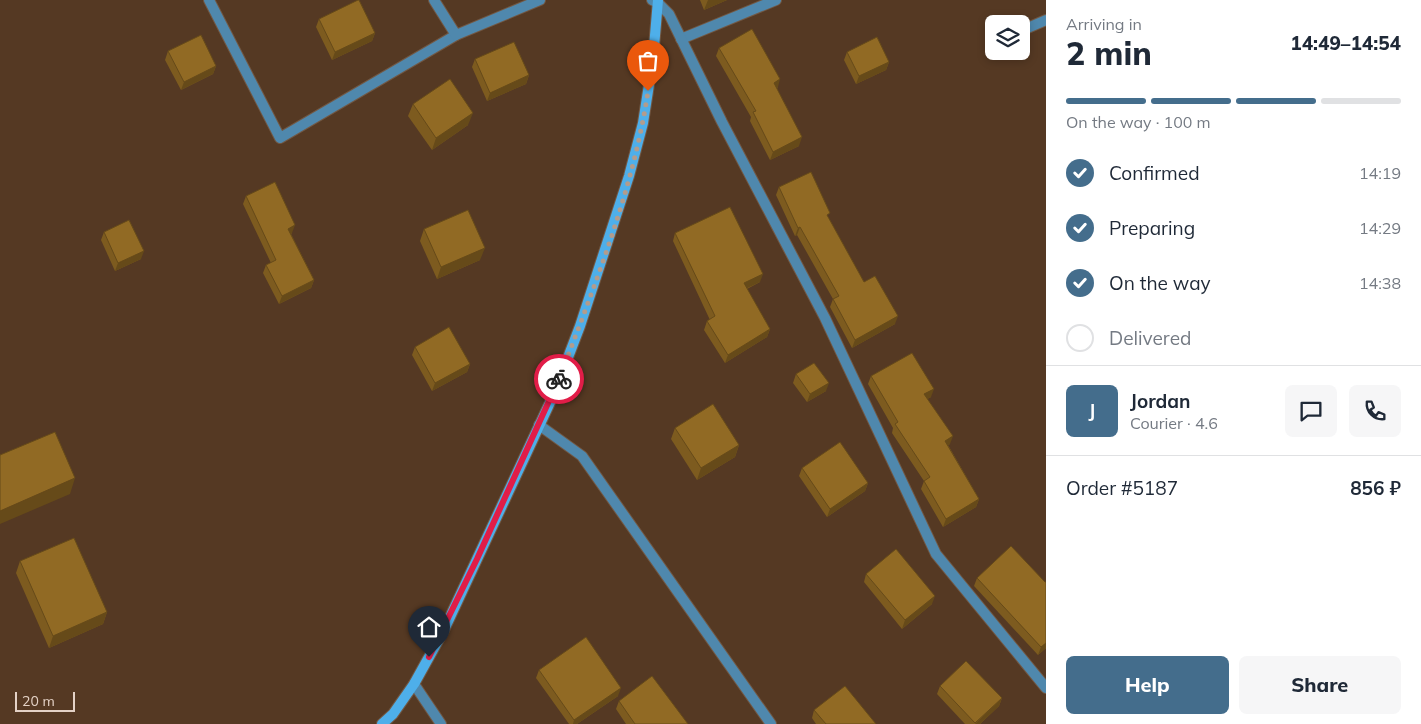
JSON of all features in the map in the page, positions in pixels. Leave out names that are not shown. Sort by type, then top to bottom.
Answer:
[{"type":"street","points":[[209,0],[280,138],[456,35],[540,0]]},
{"type":"street","points":[[434,0],[456,35]]},
{"type":"street","points":[[681,39],[776,0]]},
{"type":"street","points":[[655,1],[669,14],[722,122],[825,318],[936,554],[1046,688]]},
{"type":"street","points":[[382,724],[393,714],[414,684],[444,630],[539,425],[580,326],[632,168],[644,123],[653,59],[655,1]]},
{"type":"street","points":[[1030,27],[1046,20]]},
{"type":"street","points":[[539,425],[582,456],[771,724]]},
{"type":"street","points":[[414,684],[441,724]]},
{"type":"building","points":[[358,0],[375,33],[335,52],[319,19]]},
{"type":"building","points":[[752,29],[780,79],[774,83],[802,137],[773,152],[753,112],[756,111],[719,48]]},
{"type":"building","points":[[201,35],[216,66],[184,82],[168,51]]},
{"type":"building","points":[[877,37],[889,62],[859,76],[847,52]]},
{"type":"building","points":[[514,42],[529,75],[490,93],[475,59]]},
{"type":"building","points":[[450,79],[473,113],[436,138],[413,104]]},
{"type":"building","points":[[811,172],[830,213],[827,215],[864,282],[875,276],[898,316],[855,340],[833,299],[839,296],[800,227],[798,228],[779,187]]},
{"type":"building","points":[[275,182],[295,225],[288,229],[314,280],[282,296],[266,265],[276,260],[246,196]]},
{"type":"building","points":[[730,207],[763,274],[744,283],[770,329],[728,355],[707,321],[715,316],[675,233]]},
{"type":"building","points":[[468,210],[485,248],[441,267],[424,229]]},
{"type":"building","points":[[129,220],[144,251],[118,263],[104,232]]},
{"type":"building","points":[[449,327],[470,364],[435,383],[415,347]]},
{"type":"building","points":[[912,353],[934,389],[924,394],[953,436],[945,441],[979,499],[946,519],[924,481],[930,477],[895,424],[898,422],[871,376]]},
{"type":"building","points":[[814,363],[829,383],[810,394],[796,374]]},
{"type":"building","points":[[713,404],[739,445],[701,468],[675,428]]},
{"type":"building","points":[[55,432],[75,478],[0,511],[0,455]]},
{"type":"building","points":[[840,442],[868,483],[830,509],[802,468]]},
{"type":"building","points":[[74,538],[107,612],[53,636],[20,561]]},
{"type":"building","points":[[1011,546],[1046,582],[1046,643],[1041,647],[977,578]]},
{"type":"building","points":[[896,549],[935,596],[905,620],[866,574]]},
{"type":"building","points":[[586,637],[621,688],[574,720],[539,670]]},
{"type":"building","points":[[966,661],[1002,698],[975,723],[940,686]]},
{"type":"building","points":[[652,676],[688,724],[635,724],[619,701]]},
{"type":"building","points":[[845,686],[876,724],[826,724],[814,710]]},
{"type":"way so far","points":[[559,379],[580,326],[629,176],[644,123],[648,91]]},
{"type":"route","points":[[429,657],[444,630],[554,394],[559,379]]}]
